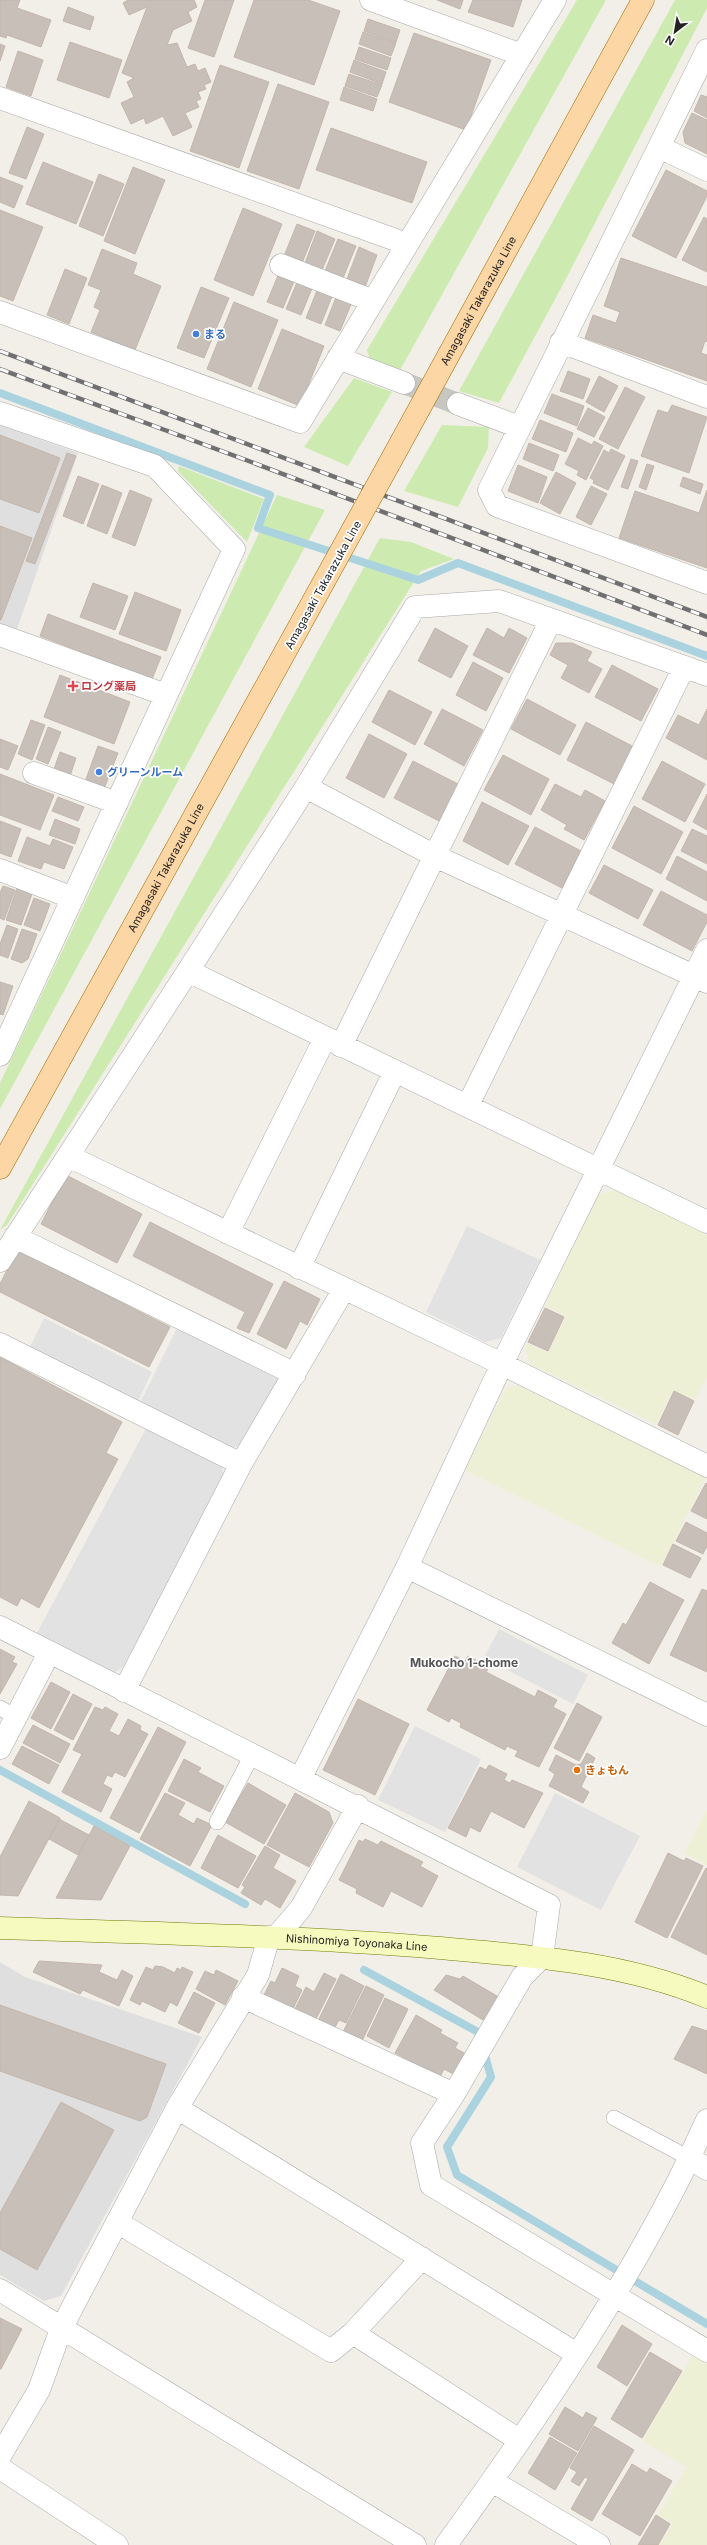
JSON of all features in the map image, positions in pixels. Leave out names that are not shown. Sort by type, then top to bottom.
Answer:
[{"type":"main road","name":"Amagasaki Takarazuka Line","points":[[0,1168],[353,530],[643,0]]},
{"type":"main road","name":"Nishinomiya Toyonaka Line","points":[[0,1928],[273,1937],[542,1957],[676,1984],[707,1997]]},
{"type":"street","points":[[371,0],[522,55]]},
{"type":"street","points":[[0,312],[300,422],[554,0]]},
{"type":"street","points":[[707,50],[489,490],[497,506],[707,583]]},
{"type":"street","points":[[0,98],[407,244]]},
{"type":"street","points":[[659,147],[707,170]]},
{"type":"street","points":[[281,265],[373,301]]},
{"type":"street","points":[[561,342],[707,397]]},
{"type":"street","points":[[338,358],[404,383]]},
{"type":"street","points":[[458,404],[519,427]]},
{"type":"street","points":[[0,412],[155,466],[234,549],[74,898],[0,1055]]},
{"type":"street","points":[[0,1261],[306,787],[415,607],[499,601],[707,675]]},
{"type":"street","points":[[228,1233],[435,856],[551,620]]},
{"type":"street","points":[[0,635],[166,695]]},
{"type":"street","points":[[468,1105],[684,667]]},
{"type":"street","points":[[34,772],[117,803]]},
{"type":"street","points":[[306,787],[435,856],[701,979]]},
{"type":"street","points":[[0,870],[74,898]]},
{"type":"street","points":[[300,1779],[407,1567],[502,1364],[600,1171],[701,979],[707,950]]},
{"type":"street","points":[[188,971],[333,1042],[468,1105],[600,1171],[707,1222]]},
{"type":"street","points":[[299,1268],[395,1071]]},
{"type":"street","points":[[68,1156],[502,1364],[707,1466]]},
{"type":"street","points":[[16,1237],[295,1374]]},
{"type":"street","points":[[124,1691],[241,1464],[344,1288]]},
{"type":"street","points":[[0,1344],[241,1464]]},
{"type":"street","points":[[407,1567],[707,1715]]},
{"type":"street","points":[[0,1627],[124,1691],[300,1779],[358,1806],[549,1905],[542,1957],[522,1978],[477,2058],[422,2144],[431,2185],[707,2351]]},
{"type":"street","points":[[0,1748],[8,1712],[49,1653]]},
{"type":"street","points":[[0,2456],[39,2390],[61,2329],[177,2108],[243,1997],[258,1975],[273,1937],[301,1908],[358,1806]]},
{"type":"street","points":[[243,1997],[454,2094]]},
{"type":"street","points":[[177,2108],[577,2354]]},
{"type":"street","points":[[446,2545],[492,2481],[577,2354],[614,2296],[676,2185],[698,2163],[707,2120]]},
{"type":"street","points":[[117,2222],[331,2351],[353,2333],[422,2258]]},
{"type":"street","points":[[0,2290],[61,2329],[415,2545]]},
{"type":"street","points":[[353,2333],[519,2440]]},
{"type":"street","points":[[0,2468],[117,2545]]},
{"type":"street","points":[[492,2481],[599,2545]]},
{"type":"lane","points":[[217,1822],[252,1755]]},
{"type":"lane","points":[[614,2118],[698,2163]]},
{"type":"shaded area","points":[[0,425],[78,453],[16,632],[0,626]]},
{"type":"shaded area","points":[[467,1226],[540,1260],[501,1338],[485,1342],[426,1312]]},
{"type":"shaded area","points":[[44,1318],[152,1372],[138,1401],[30,1347]]},
{"type":"shaded area","points":[[180,1322],[274,1368],[281,1385],[245,1445],[230,1448],[140,1403]]},
{"type":"shaded area","points":[[148,1425],[219,1461],[225,1477],[123,1667],[114,1673],[37,1633]]},
{"type":"shaded area","points":[[499,1629],[588,1675],[573,1704],[484,1658]]},
{"type":"shaded area","points":[[415,1726],[481,1759],[445,1832],[378,1800]]},
{"type":"shaded area","points":[[555,1793],[640,1836],[601,1910],[517,1867]]},
{"type":"shaded area","points":[[0,1962],[25,1977],[202,2037],[61,2296],[44,2301],[0,2275]]},
{"type":"green space","points":[[577,0],[606,0],[399,372],[370,360],[367,350]]},
{"type":"green space","points":[[675,0],[707,0],[707,8],[560,290],[499,403],[459,391]]},
{"type":"green space","points":[[354,378],[392,392],[348,466],[304,447]]},
{"type":"green space","points":[[442,425],[489,427],[488,448],[458,507],[404,491]]},
{"type":"green space","points":[[179,466],[264,499],[247,542],[178,471]]},
{"type":"green space","points":[[277,495],[325,510],[0,1109],[0,1083]]},
{"type":"green space","points":[[380,538],[411,542],[454,559],[421,571],[7,1225],[0,1230]]},
{"type":"green space","points":[[615,1190],[707,1235],[707,1376],[695,1400],[673,1390],[656,1424],[530,1364],[525,1348],[527,1343],[548,1353],[566,1316],[545,1306],[598,1195]]},
{"type":"green space","points":[[521,1384],[707,1475],[661,1567],[465,1470],[505,1389]]},
{"type":"green space","points":[[707,1809],[707,1865],[684,1853]]},
{"type":"green space","points":[[693,2355],[707,2364],[707,2545],[660,2545],[673,2523],[658,2515],[686,2467],[642,2441]]},
{"type":"building","points":[[0,0],[20,0],[17,8],[51,20],[41,47],[7,35],[6,38],[0,36]]},
{"type":"building","points":[[128,0],[194,0],[197,7],[188,12],[192,21],[173,30],[167,45],[177,43],[187,67],[195,64],[198,71],[205,68],[211,82],[204,85],[206,89],[198,92],[201,99],[196,101],[199,107],[185,113],[192,127],[173,136],[163,116],[146,124],[144,118],[131,124],[121,103],[134,97],[127,82],[134,78],[122,73],[147,7],[129,15],[123,3]]},
{"type":"building","points":[[205,0],[234,0],[214,57],[188,48]]},
{"type":"building","points":[[254,0],[308,0],[340,11],[314,85],[234,57]]},
{"type":"building","points":[[437,0],[463,0],[460,9]]},
{"type":"building","points":[[473,0],[522,0],[513,27],[468,12]]},
{"type":"building","points":[[68,7],[94,17],[90,30],[63,21]]},
{"type":"building","points":[[368,19],[400,30],[396,42],[364,31]]},
{"type":"building","points":[[363,32],[396,43],[391,56],[359,44]]},
{"type":"building","points":[[414,33],[491,60],[466,130],[389,102]]},
{"type":"building","points":[[70,42],[122,60],[109,98],[57,80]]},
{"type":"building","points":[[0,44],[5,46],[0,61]]},
{"type":"building","points":[[359,47],[391,58],[387,70],[355,59]]},
{"type":"building","points":[[18,51],[43,60],[31,96],[6,87]]},
{"type":"building","points":[[354,60],[386,72],[382,84],[350,72]]},
{"type":"building","points":[[220,65],[269,82],[239,168],[190,151]]},
{"type":"building","points":[[349,74],[382,85],[377,97],[345,86]]},
{"type":"building","points":[[278,84],[329,102],[299,189],[247,171]]},
{"type":"building","points":[[344,87],[377,99],[373,111],[340,100]]},
{"type":"building","points":[[701,95],[707,97],[707,118],[694,111]]},
{"type":"building","points":[[692,113],[707,120],[707,154],[685,143],[683,132]]},
{"type":"building","points":[[27,127],[44,134],[26,179],[9,173]]},
{"type":"building","points":[[331,128],[427,162],[412,203],[316,170]]},
{"type":"building","points":[[43,162],[93,182],[76,224],[26,204]]},
{"type":"building","points":[[133,167],[165,180],[135,254],[104,241]]},
{"type":"building","points":[[666,170],[707,191],[707,196],[676,258],[632,236]]},
{"type":"building","points":[[99,174],[124,184],[103,236],[79,226]]},
{"type":"building","points":[[0,177],[23,186],[14,208],[0,202]]},
{"type":"building","points":[[243,208],[282,224],[253,296],[214,280]]},
{"type":"building","points":[[0,210],[43,227],[13,301],[0,296]]},
{"type":"building","points":[[704,217],[707,219],[707,272],[682,260]]},
{"type":"building","points":[[297,224],[315,231],[302,263],[284,256]]},
{"type":"building","points":[[317,231],[335,239],[322,270],[305,263]]},
{"type":"building","points":[[338,239],[356,246],[343,278],[325,271]]},
{"type":"building","points":[[359,247],[377,255],[365,287],[347,279]]},
{"type":"building","points":[[102,249],[137,263],[133,274],[161,286],[135,350],[91,332],[100,310],[94,307],[101,290],[88,285]]},
{"type":"building","points":[[621,258],[707,287],[707,342],[705,341],[701,353],[707,355],[707,381],[585,338],[593,315],[616,323],[620,312],[604,306]]},
{"type":"building","points":[[65,269],[87,278],[69,324],[47,315]]},
{"type":"building","points":[[279,273],[295,279],[283,308],[267,302]]},
{"type":"building","points":[[298,280],[313,286],[301,315],[286,309]]},
{"type":"building","points":[[201,287],[229,298],[204,358],[177,348]]},
{"type":"building","points":[[318,288],[333,294],[321,324],[306,318]]},
{"type":"building","points":[[337,295],[352,302],[340,331],[325,325]]},
{"type":"building","points":[[234,302],[278,320],[251,387],[207,369]]},
{"type":"building","points":[[282,329],[324,346],[300,406],[258,389]]},
{"type":"building","points":[[568,371],[590,379],[583,399],[560,391]]},
{"type":"building","points":[[599,376],[618,386],[604,412],[586,402]]},
{"type":"building","points":[[625,387],[645,397],[618,449],[599,439]]},
{"type":"building","points":[[552,394],[584,406],[577,426],[544,413]]},
{"type":"building","points":[[672,405],[707,417],[689,473],[641,456],[658,410],[668,413]]},
{"type":"building","points":[[588,408],[605,417],[594,437],[577,429]]},
{"type":"building","points":[[540,420],[573,433],[566,452],[532,439]]},
{"type":"building","points":[[0,435],[60,458],[39,513],[0,499]]},
{"type":"building","points":[[578,438],[592,445],[594,441],[603,446],[586,480],[577,475],[579,471],[565,464]]},
{"type":"building","points":[[529,443],[559,455],[553,471],[523,459]]},
{"type":"building","points":[[611,449],[625,456],[608,490],[593,483],[594,480],[590,478],[604,450],[609,453]]},
{"type":"building","points":[[67,453],[76,456],[35,564],[26,561]]},
{"type":"building","points":[[631,459],[638,461],[628,489],[621,487]]},
{"type":"building","points":[[647,464],[654,466],[646,490],[639,487]]},
{"type":"building","points":[[518,465],[547,477],[538,503],[508,491]]},
{"type":"building","points":[[556,472],[576,483],[560,514],[540,503]]},
{"type":"building","points":[[78,476],[99,484],[83,524],[63,516]]},
{"type":"building","points":[[683,477],[703,484],[700,494],[680,486]]},
{"type":"building","points":[[102,485],[122,493],[107,534],[87,526]]},
{"type":"building","points":[[591,486],[607,494],[591,525],[576,517]]},
{"type":"building","points":[[130,490],[152,499],[135,546],[112,537]]},
{"type":"building","points":[[707,490],[707,568],[619,538],[635,491],[699,513]]},
{"type":"building","points":[[0,526],[32,538],[1,620],[0,620]]},
{"type":"building","points":[[93,583],[128,596],[115,630],[80,617]]},
{"type":"building","points":[[135,592],[181,610],[166,651],[119,634]]},
{"type":"building","points":[[48,614],[161,657],[152,679],[40,636]]},
{"type":"building","points":[[435,628],[468,646],[451,678],[418,661]]},
{"type":"building","points":[[487,628],[504,638],[509,628],[527,638],[509,673],[473,655]]},
{"type":"building","points":[[556,643],[572,643],[592,652],[587,661],[602,669],[589,693],[561,678],[568,665],[550,655]]},
{"type":"building","points":[[473,662],[503,678],[486,711],[456,695]]},
{"type":"building","points":[[612,665],[658,689],[641,721],[595,697]]},
{"type":"building","points":[[60,675],[130,702],[114,744],[44,717]]},
{"type":"building","points":[[389,690],[432,712],[415,745],[372,722]]},
{"type":"building","points":[[527,699],[576,725],[560,755],[511,729]]},
{"type":"building","points":[[442,709],[483,730],[464,766],[424,744]]},
{"type":"building","points":[[707,709],[707,760],[666,738],[678,715],[699,725]]},
{"type":"building","points":[[31,720],[45,725],[32,760],[18,754]]},
{"type":"building","points":[[586,722],[634,747],[614,784],[567,760]]},
{"type":"building","points":[[48,727],[61,732],[48,764],[36,759]]},
{"type":"building","points":[[369,734],[407,754],[384,798],[346,778]]},
{"type":"building","points":[[0,739],[18,746],[8,770],[0,767]]},
{"type":"building","points":[[98,746],[118,753],[104,789],[85,782]]},
{"type":"building","points":[[60,752],[76,758],[70,776],[54,769]]},
{"type":"building","points":[[503,755],[549,779],[531,815],[484,790]]},
{"type":"building","points":[[413,761],[460,785],[441,822],[394,798]]},
{"type":"building","points":[[662,761],[705,784],[685,822],[642,799]]},
{"type":"building","points":[[0,774],[54,795],[40,830],[0,815]]},
{"type":"building","points":[[555,784],[581,797],[585,790],[605,801],[584,840],[564,829],[567,825],[541,810]]},
{"type":"building","points":[[707,794],[707,830],[693,822]]},
{"type":"building","points":[[58,797],[84,807],[78,821],[52,811]]},
{"type":"building","points":[[482,802],[529,826],[508,865],[463,841]]},
{"type":"building","points":[[634,806],[683,832],[661,874],[612,848]]},
{"type":"building","points":[[55,819],[80,829],[75,844],[49,835]]},
{"type":"building","points":[[0,821],[21,829],[11,857],[0,853]]},
{"type":"building","points":[[535,827],[581,851],[562,888],[515,864]]},
{"type":"building","points":[[692,829],[707,836],[707,864],[681,851]]},
{"type":"building","points":[[27,837],[50,846],[53,839],[73,847],[64,869],[44,862],[41,869],[18,861]]},
{"type":"building","points":[[677,856],[707,872],[707,901],[666,879]]},
{"type":"building","points":[[604,865],[653,890],[638,919],[589,893]]},
{"type":"building","points":[[3,886],[15,890],[4,920],[0,918],[0,893]]},
{"type":"building","points":[[17,888],[32,894],[21,925],[6,920]]},
{"type":"building","points":[[661,891],[707,915],[707,922],[692,951],[643,925]]},
{"type":"building","points":[[34,898],[50,904],[40,931],[24,925]]},
{"type":"building","points":[[7,925],[18,929],[8,958],[0,955],[0,944]]},
{"type":"building","points":[[22,929],[37,934],[28,959],[22,963],[11,959]]},
{"type":"building","points":[[0,982],[13,986],[3,1015],[0,1014]]},
{"type":"building","points":[[66,1175],[142,1214],[117,1263],[41,1224]]},
{"type":"building","points":[[150,1222],[273,1284],[249,1333],[237,1328],[245,1312],[133,1256]]},
{"type":"building","points":[[17,1250],[170,1327],[149,1367],[0,1292],[0,1284]]},
{"type":"building","points":[[284,1281],[320,1299],[307,1325],[300,1321],[286,1349],[257,1334]]},
{"type":"building","points":[[545,1308],[564,1317],[548,1351],[528,1342]]},
{"type":"building","points":[[0,1357],[122,1422],[106,1453],[118,1459],[39,1608],[21,1598],[17,1606],[0,1597]]},
{"type":"building","points":[[674,1391],[694,1401],[678,1435],[658,1425]]},
{"type":"building","points":[[706,1483],[707,1484],[707,1519],[691,1511]]},
{"type":"building","points":[[686,1522],[707,1533],[707,1546],[703,1554],[676,1541]]},
{"type":"building","points":[[673,1544],[701,1558],[690,1578],[663,1565]]},
{"type":"building","points":[[650,1582],[684,1600],[649,1664],[612,1643],[623,1623],[626,1625]]},
{"type":"building","points":[[702,1589],[707,1591],[707,1672],[670,1655]]},
{"type":"building","points":[[0,1649],[15,1657],[12,1662],[17,1664],[0,1694]]},
{"type":"building","points":[[455,1656],[465,1661],[468,1656],[489,1667],[486,1672],[535,1697],[538,1690],[557,1700],[553,1707],[566,1714],[539,1767],[515,1756],[518,1751],[507,1746],[505,1750],[460,1727],[461,1723],[451,1718],[449,1722],[427,1710]]},
{"type":"building","points":[[51,1682],[70,1692],[51,1729],[31,1718]]},
{"type":"building","points":[[73,1694],[92,1704],[73,1740],[54,1730]]},
{"type":"building","points":[[358,1699],[409,1724],[375,1795],[323,1770]]},
{"type":"building","points":[[577,1703],[602,1717],[579,1761],[554,1748]]},
{"type":"building","points":[[95,1707],[103,1710],[105,1707],[118,1714],[109,1731],[119,1736],[128,1719],[141,1726],[140,1730],[148,1734],[125,1777],[115,1772],[112,1777],[107,1775],[103,1784],[112,1789],[101,1812],[62,1792],[82,1754],[73,1750]]},
{"type":"building","points":[[33,1725],[70,1744],[60,1763],[23,1743]]},
{"type":"building","points":[[158,1727],[186,1742],[139,1833],[110,1818]]},
{"type":"building","points":[[22,1746],[59,1765],[49,1784],[12,1764]]},
{"type":"building","points":[[587,1753],[595,1758],[581,1787],[589,1792],[583,1803],[549,1786],[555,1774],[549,1770],[556,1755],[576,1765],[581,1764]]},
{"type":"building","points":[[184,1759],[201,1768],[198,1772],[224,1786],[210,1812],[168,1791]]},
{"type":"building","points":[[489,1765],[507,1774],[504,1780],[510,1783],[512,1780],[543,1793],[524,1828],[491,1811],[480,1832],[470,1827],[466,1837],[448,1828],[480,1767],[486,1770]]},
{"type":"building","points":[[248,1783],[286,1805],[264,1844],[225,1822]]},
{"type":"building","points":[[165,1793],[185,1803],[178,1815],[194,1824],[197,1818],[212,1825],[190,1866],[140,1839]]},
{"type":"building","points":[[295,1793],[329,1812],[333,1823],[309,1867],[267,1845]]},
{"type":"building","points":[[29,1801],[60,1818],[18,1896],[0,1895],[0,1857]]},
{"type":"building","points":[[59,1819],[89,1835],[78,1855],[49,1839]]},
{"type":"building","points":[[94,1826],[130,1846],[101,1900],[56,1898]]},
{"type":"building","points":[[218,1835],[256,1856],[238,1888],[201,1868]]},
{"type":"building","points":[[365,1839],[378,1845],[381,1841],[423,1862],[420,1866],[438,1876],[422,1907],[391,1891],[383,1907],[356,1893],[357,1889],[339,1880],[359,1840],[363,1842]]},
{"type":"building","points":[[265,1846],[280,1855],[273,1868],[296,1881],[280,1908],[265,1899],[261,1905],[241,1893],[245,1887],[242,1885]]},
{"type":"building","points":[[668,1853],[684,1861],[686,1858],[703,1866],[667,1938],[635,1922]]},
{"type":"building","points":[[706,1868],[707,1869],[707,1955],[671,1937]]},
{"type":"building","points":[[39,1961],[102,1965],[99,1972],[117,1980],[122,1970],[133,1976],[119,2006],[83,1990],[80,1994],[33,1972]]},
{"type":"building","points":[[155,1966],[163,1967],[175,1973],[177,1968],[181,1970],[182,1967],[193,1972],[177,2006],[170,2002],[165,2012],[142,2001],[140,2005],[130,2000],[146,1967],[153,1970]]},
{"type":"building","points":[[282,1968],[299,1976],[295,1986],[302,1990],[292,2011],[263,1997],[271,1981],[275,1983]]},
{"type":"building","points":[[216,1970],[238,1981],[225,2005],[196,1989],[205,1971],[214,1975]]},
{"type":"building","points":[[324,1973],[336,1979],[315,2021],[294,2011],[306,1987],[314,1992]]},
{"type":"building","points":[[341,1974],[364,1986],[346,2023],[339,2020],[334,2029],[318,2021]]},
{"type":"building","points":[[446,1975],[460,1979],[463,1976],[497,1996],[483,2020],[434,1990]]},
{"type":"building","points":[[366,1986],[384,1995],[362,2041],[343,2032]]},
{"type":"building","points":[[194,1992],[215,2003],[199,2033],[178,2023]]},
{"type":"building","points":[[385,1998],[408,2009],[389,2048],[367,2036]]},
{"type":"building","points":[[0,2005],[166,2064],[147,2117],[140,2121],[0,2071]]},
{"type":"building","points":[[416,2015],[442,2030],[440,2033],[458,2043],[455,2048],[466,2054],[455,2075],[444,2069],[440,2077],[395,2053]]},
{"type":"building","points":[[692,2026],[707,2031],[707,2074],[674,2059]]},
{"type":"building","points":[[61,2102],[114,2130],[37,2270],[0,2249],[0,2213]]},
{"type":"building","points":[[0,2318],[22,2329],[1,2369],[0,2369]]},
{"type":"building","points":[[622,2325],[652,2344],[627,2386],[597,2367]]},
{"type":"building","points":[[650,2352],[682,2371],[642,2438],[611,2419]]},
{"type":"building","points":[[565,2407],[583,2418],[586,2412],[597,2418],[578,2451],[549,2434]]},
{"type":"building","points":[[594,2426],[634,2450],[592,2521],[571,2509],[588,2479],[585,2477],[579,2486],[571,2481],[577,2472],[570,2468]]},
{"type":"building","points":[[550,2437],[577,2453],[555,2490],[528,2473]]},
{"type":"building","points":[[632,2464],[647,2473],[650,2468],[672,2481],[640,2536],[602,2514]]},
{"type":"building","points":[[656,2515],[670,2524],[658,2545],[638,2545]]},
{"type":"waterway","points":[[0,393],[270,495],[258,528],[418,580],[458,563],[707,656]]},
{"type":"waterway","points":[[0,1770],[245,1904]]},
{"type":"waterway","points":[[364,1970],[478,2032],[480,2040]]},
{"type":"waterway","points":[[484,2052],[491,2077],[447,2147],[457,2175],[707,2324]]},
{"type":"tunnel","points":[[404,383],[458,404]]},
{"type":"railway","points":[[0,351],[707,617]]},
{"type":"railway","points":[[0,369],[254,463],[707,635]]},
{"type":"place","name":"まる","points":[[196,334]]},
{"type":"place","name":"ロング薬局","points":[[73,686]]},
{"type":"place","name":"グリーンルーム","points":[[99,772]]},
{"type":"place","name":"きょもん","points":[[577,1770]]},
{"type":"district","name":"Mukocho 1-chome","points":[[464,1663]]}]
